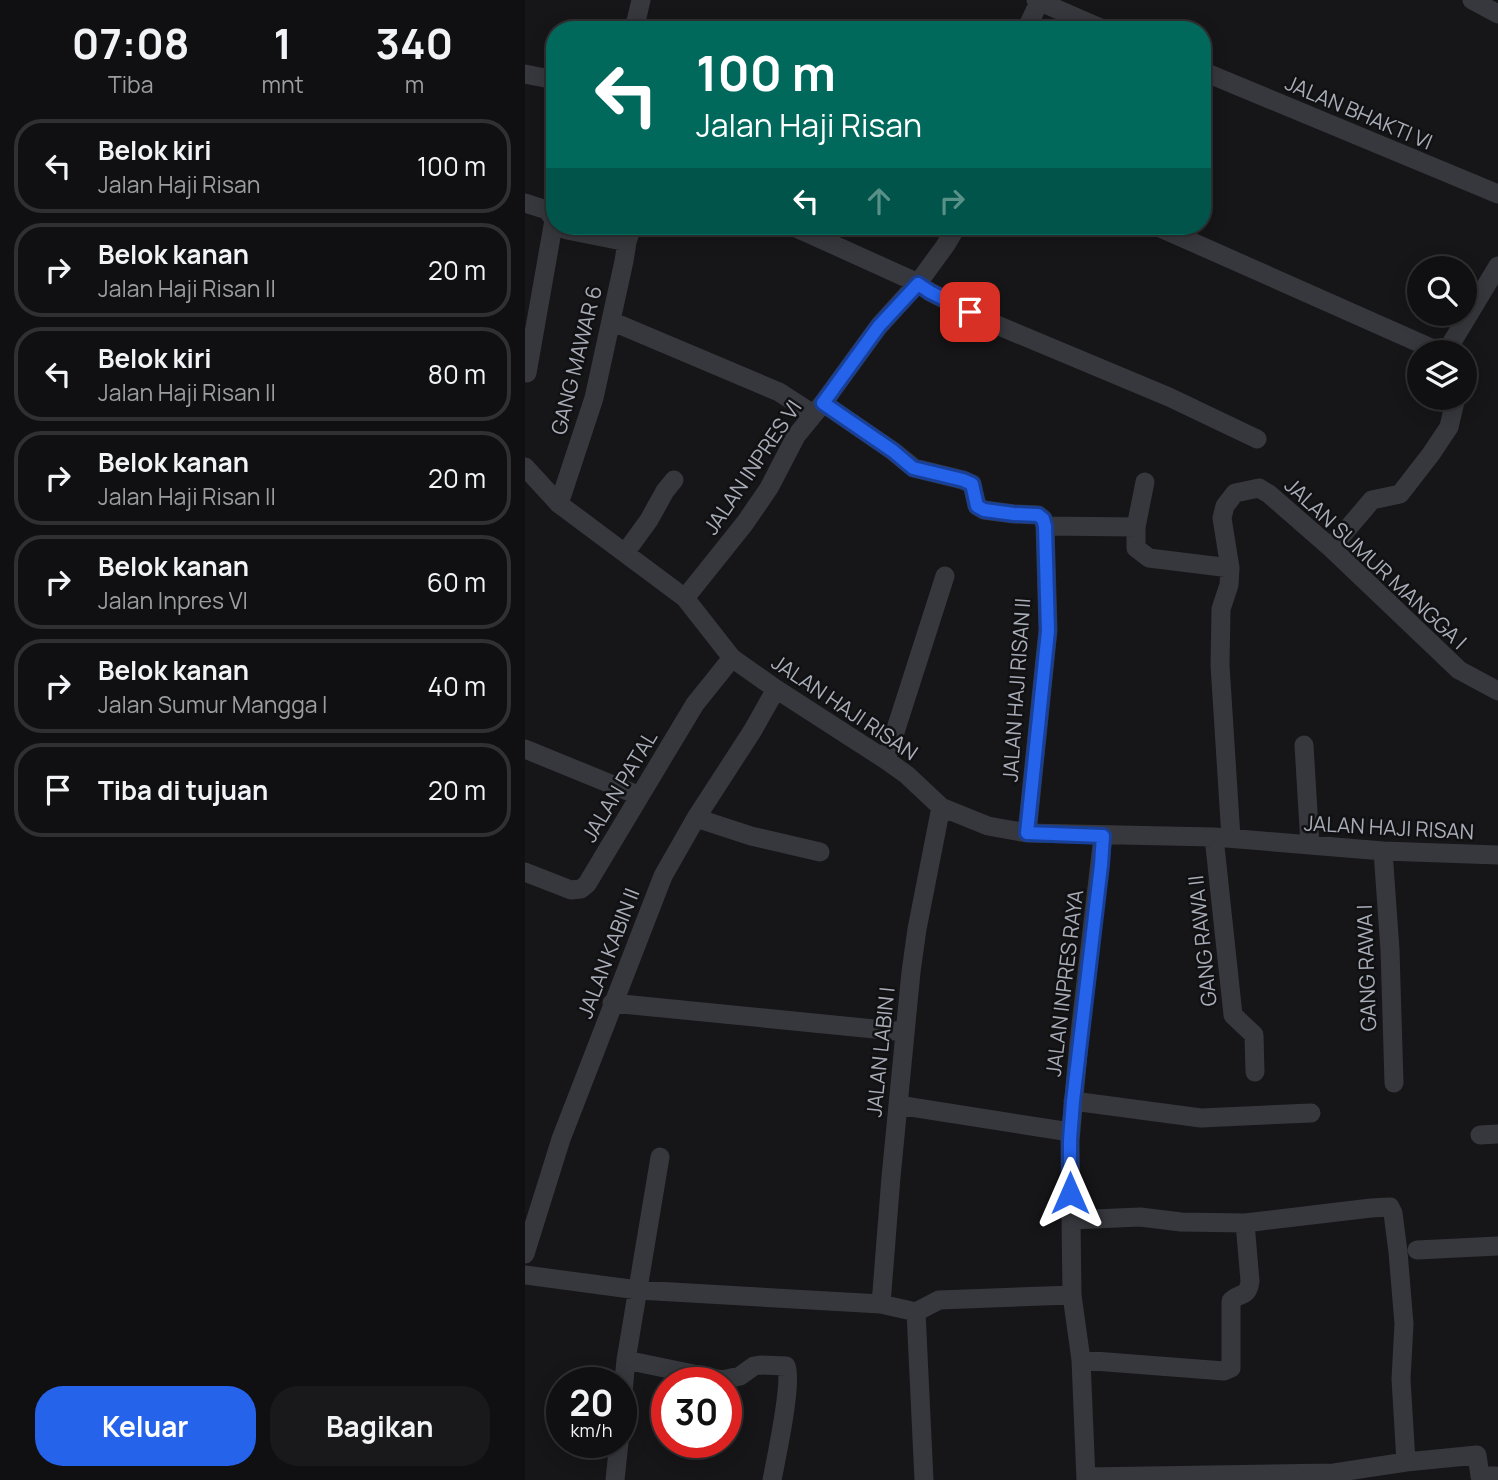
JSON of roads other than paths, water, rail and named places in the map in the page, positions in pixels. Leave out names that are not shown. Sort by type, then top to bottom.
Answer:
[{"type":"street","points":[[636,21],[642,0]]},
{"type":"street","points":[[1472,0],[1498,14]]},
{"type":"street","points":[[1030,21],[1039,1],[1085,21]]},
{"type":"street","points":[[525,74],[546,78]]},
{"type":"street","name":"JALAN BHAKTI VI","points":[[1211,75],[1498,194]]},
{"type":"street","points":[[525,203],[546,210]]},
{"type":"street","points":[[527,373],[551,235]]},
{"type":"street","name":"GANG MAWAR 6","points":[[559,504],[594,398],[629,235]]},
{"type":"street","points":[[812,235],[918,284],[992,323],[1169,397],[1257,439]]},
{"type":"street","name":"JALAN INPRES VI","points":[[685,598],[745,523],[769,488],[796,436],[879,326],[918,284],[952,235]]},
{"type":"street","points":[[1176,235],[1413,340]]},
{"type":"street","points":[[1454,340],[1496,273]]},
{"type":"street","points":[[611,321],[818,409],[893,451],[913,468],[972,484],[977,506],[984,510],[1038,515],[1045,526],[1136,527]]},
{"type":"street","points":[[1331,548],[1373,500],[1399,494],[1449,427],[1453,410]]},
{"type":"street","name":"JALAN HAJI RISAN","points":[[525,467],[559,504],[685,598],[732,657],[907,775],[941,807],[988,826],[1027,833],[1223,838],[1383,851],[1498,855]]},
{"type":"street","points":[[625,553],[674,480]]},
{"type":"street","points":[[1145,482],[1136,527],[1136,548],[1149,558],[1230,568]]},
{"type":"street","name":"JALAN SUMUR MANGGA I","points":[[1223,838],[1221,609],[1229,585],[1230,568],[1222,518],[1224,506],[1235,493],[1259,488],[1269,494],[1331,548],[1459,670],[1498,691]]},
{"type":"street","name":"JALAN HAJI RISAN II","points":[[1027,833],[1048,631],[1045,526]]},
{"type":"street","points":[[886,760],[945,576]]},
{"type":"street","name":"JALAN PATAL","points":[[525,872],[571,890],[582,889],[587,884],[695,704],[732,657]]},
{"type":"street","name":"JALAN KABIN II","points":[[525,1254],[561,1139],[663,876],[776,689]]},
{"type":"street","points":[[1304,745],[1310,845]]},
{"type":"street","points":[[525,749],[640,796]]},
{"type":"street","name":"JALAN LABIN I","points":[[881,1304],[911,972],[941,807]]},
{"type":"street","points":[[696,818],[751,836],[820,852]]},
{"type":"street","name":"JALAN INPRES RAYA","points":[[1086,1478],[1081,1360],[1072,1295],[1070,1132],[1103,836]]},
{"type":"street","name":"GANG RAWA II","points":[[1223,838],[1233,1015],[1254,1035],[1255,1072]]},
{"type":"street","name":"GANG RAWA I","points":[[1383,851],[1394,1083]]},
{"type":"street","points":[[612,1003],[905,1032]]},
{"type":"street","points":[[1073,1101],[1201,1118],[1311,1113]]},
{"type":"street","points":[[898,1105],[1070,1132]]},
{"type":"street","points":[[625,1367],[660,1157]]},
{"type":"street","points":[[1070,1220],[1140,1217],[1181,1222],[1245,1223],[1390,1207],[1398,1252],[1404,1324],[1401,1379],[1406,1462]]},
{"type":"street","points":[[1081,1360],[1224,1371],[1231,1368],[1231,1301],[1244,1295],[1250,1281],[1245,1223]]},
{"type":"street","points":[[1417,1250],[1498,1246]]},
{"type":"street","points":[[525,1275],[638,1290],[881,1304],[916,1312],[939,1300],[1072,1295]]},
{"type":"street","points":[[916,1312],[924,1480]]},
{"type":"street","points":[[626,1360],[722,1380],[740,1376],[754,1366],[786,1366],[788,1388],[772,1480]]},
{"type":"street","points":[[1086,1478],[1334,1477],[1406,1462],[1477,1455],[1479,1476],[1496,1476],[1496,1480]]},
{"type":"street","points":[[615,1480],[617,1458]]}]
